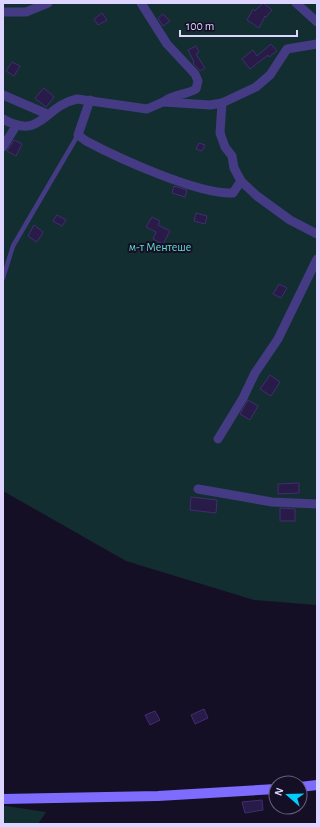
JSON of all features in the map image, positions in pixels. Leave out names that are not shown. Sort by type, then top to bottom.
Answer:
[{"type":"main road","points":[[3,799],[158,796],[268,789]]},
{"type":"street","points":[[3,12],[26,12],[48,3]]},
{"type":"street","points":[[3,119],[16,126],[35,124],[41,122],[47,114],[66,101],[77,99],[147,109],[163,102],[168,98],[190,93],[196,88],[198,81],[195,74],[167,44],[141,3]]},
{"type":"street","points":[[296,3],[307,7],[317,22]]},
{"type":"street","points":[[163,102],[210,105],[222,102],[256,87],[270,75],[287,49],[317,44]]},
{"type":"street","points":[[3,95],[47,114]]},
{"type":"street","points":[[90,100],[78,135],[86,141],[103,150],[169,177],[202,188],[225,193],[233,193],[241,181]]},
{"type":"street","points":[[222,102],[220,133],[225,147],[232,156],[234,168],[241,181],[257,196],[290,220],[317,234]]},
{"type":"street","points":[[3,147],[16,126]]},
{"type":"street","points":[[218,439],[244,398],[255,373],[278,339],[317,259]]},
{"type":"street","points":[[198,489],[272,502],[317,504]]},
{"type":"lane","points":[[3,278],[14,246],[78,135]]},
{"type":"green space","name":"м-т Ментeше","points":[[3,3],[317,3],[317,605],[254,600],[126,561],[3,491]]},
{"type":"green space","points":[[3,806],[46,812],[38,824],[3,824]]},
{"type":"building","points":[[263,3],[272,10],[266,17],[265,16],[259,28],[247,20],[253,9],[255,11]]},
{"type":"building","points":[[102,13],[107,20],[98,25],[94,19]]},
{"type":"building","points":[[163,14],[170,21],[163,26],[158,18]]},
{"type":"building","points":[[271,44],[277,51],[269,57],[268,55],[250,69],[242,59],[253,50],[257,56]]},
{"type":"building","points":[[196,46],[199,52],[196,54],[205,68],[200,71],[193,63],[194,62],[188,50]]},
{"type":"building","points":[[12,62],[20,66],[14,76],[6,71]]},
{"type":"building","points":[[44,88],[54,97],[46,107],[35,98]]},
{"type":"building","points":[[14,140],[22,144],[16,156],[7,151]]},
{"type":"building","points":[[199,143],[205,145],[202,151],[196,149]]},
{"type":"building","points":[[174,186],[187,190],[185,197],[172,193]]},
{"type":"building","points":[[196,213],[207,216],[205,224],[194,221]]},
{"type":"building","points":[[57,215],[66,220],[62,226],[53,221]]},
{"type":"building","points":[[152,217],[160,221],[158,225],[170,231],[163,244],[153,239],[156,232],[146,227]]},
{"type":"building","points":[[34,225],[43,232],[37,242],[28,236]]},
{"type":"building","points":[[279,284],[287,288],[281,298],[273,294]]},
{"type":"building","points":[[270,375],[280,382],[271,396],[260,389]]},
{"type":"building","points":[[248,400],[258,406],[250,420],[240,414]]},
{"type":"building","points":[[299,483],[299,493],[278,494],[278,484]]},
{"type":"building","points":[[191,497],[217,500],[216,513],[190,510]]},
{"type":"building","points":[[280,508],[295,509],[295,521],[280,521]]},
{"type":"building","points":[[204,709],[208,718],[195,724],[191,715]]},
{"type":"building","points":[[155,711],[160,720],[150,725],[145,715]]},
{"type":"building","points":[[262,800],[263,810],[245,813],[242,802]]}]
